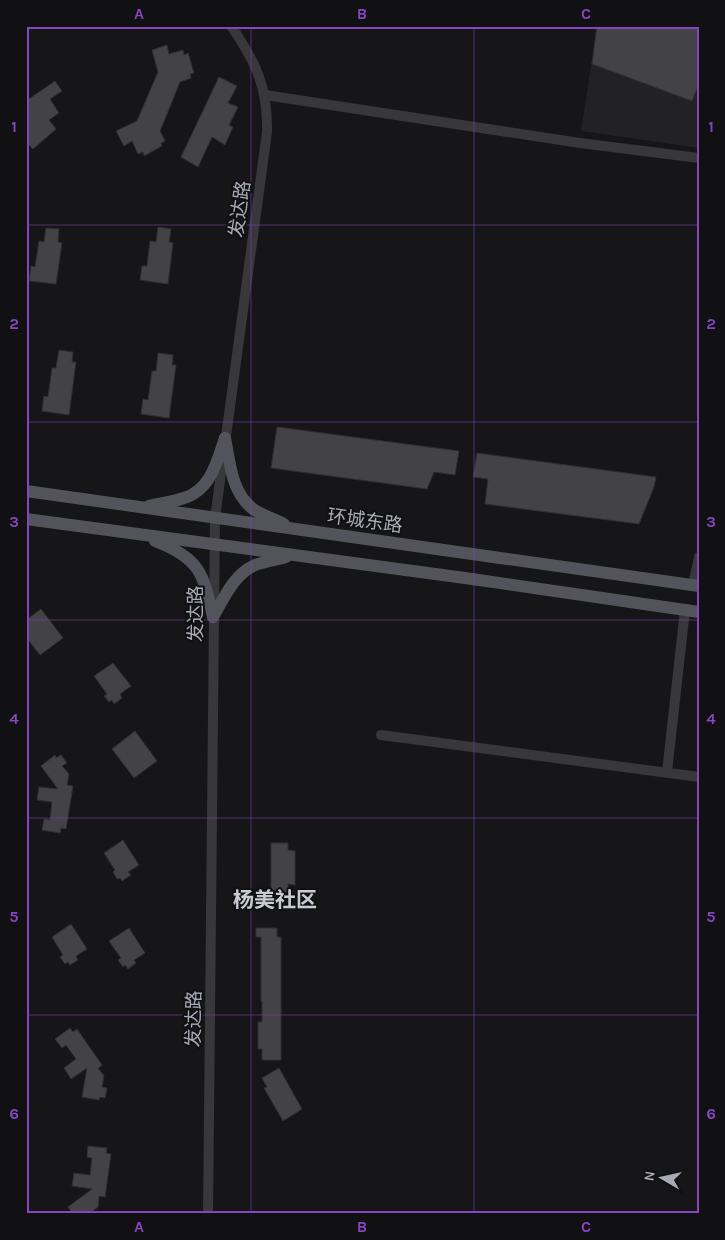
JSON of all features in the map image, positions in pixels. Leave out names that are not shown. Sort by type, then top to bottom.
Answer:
[{"type":"main road","points":[[140,507],[185,498],[198,492],[212,474],[226,438]]},
{"type":"main road","points":[[226,438],[235,484],[242,498],[259,513],[296,530]]},
{"type":"main road","name":"环城东路","points":[[26,491],[696,585]]},
{"type":"main road","points":[[26,519],[699,612]]},
{"type":"main road","points":[[138,534],[177,550],[195,565],[206,586],[213,617]]},
{"type":"main road","points":[[213,617],[234,582],[246,570],[262,563],[296,555]]},
{"type":"street","name":"发达路","points":[[208,1214],[213,544],[267,132],[265,95],[253,62],[231,26]]},
{"type":"street","points":[[265,95],[580,143],[699,158]]},
{"type":"street","points":[[696,585],[699,556]]},
{"type":"street","points":[[667,772],[685,610]]},
{"type":"street","points":[[381,735],[699,777]]},
{"type":"shaded area","points":[[597,26],[699,26],[699,148],[581,131]]},
{"type":"building","points":[[597,26],[699,26],[699,83],[692,101],[592,64]]},
{"type":"building","points":[[167,45],[169,54],[183,50],[184,55],[188,53],[194,73],[190,74],[191,78],[180,82],[160,131],[165,141],[161,143],[162,146],[144,156],[143,152],[138,154],[132,141],[124,146],[116,131],[137,121],[158,72],[152,50]]},
{"type":"building","points":[[219,77],[237,86],[228,103],[238,107],[229,125],[233,127],[225,145],[212,137],[198,167],[181,157]]},
{"type":"building","points":[[55,81],[62,91],[50,99],[59,113],[49,120],[56,129],[33,149],[26,142],[26,101]]},
{"type":"building","points":[[158,227],[171,229],[169,242],[173,243],[168,284],[140,280],[142,266],[147,266],[150,241],[156,242]]},
{"type":"building","points":[[46,228],[59,229],[58,242],[62,243],[56,284],[29,281],[31,266],[35,267],[39,241],[44,242]]},
{"type":"building","points":[[59,350],[73,352],[72,362],[76,362],[69,415],[42,411],[44,396],[48,397],[52,368],[56,368]]},
{"type":"building","points":[[158,353],[173,355],[172,365],[176,365],[169,418],[141,414],[143,399],[148,400],[152,371],[156,371]]},
{"type":"building","points":[[277,427],[459,451],[455,475],[434,472],[427,489],[271,468]]},
{"type":"building","points":[[477,453],[656,477],[654,487],[639,524],[485,504],[488,479],[473,477]]},
{"type":"building","points":[[41,609],[63,638],[40,655],[26,637],[26,620]]},
{"type":"building","points":[[113,663],[131,686],[120,694],[122,698],[114,704],[112,700],[109,702],[104,696],[107,694],[94,676]]},
{"type":"building","points":[[135,731],[157,761],[134,778],[112,749]]},
{"type":"building","points":[[55,755],[56,758],[61,755],[67,763],[62,766],[69,774],[67,785],[73,786],[66,829],[61,828],[60,833],[42,830],[44,819],[50,820],[52,802],[37,800],[39,787],[58,789],[41,766]]},
{"type":"building","points":[[123,840],[139,865],[128,872],[131,875],[122,881],[120,878],[117,879],[113,872],[115,870],[104,853]]},
{"type":"building","points":[[271,843],[288,843],[288,850],[295,851],[295,885],[288,884],[288,892],[271,892]]},
{"type":"building","points":[[71,924],[87,949],[76,956],[78,960],[70,965],[68,962],[65,964],[60,957],[63,955],[52,937]]},
{"type":"building","points":[[129,928],[145,953],[134,960],[136,963],[128,969],[125,965],[123,967],[118,960],[121,958],[109,941]]},
{"type":"building","points":[[256,928],[277,928],[277,937],[281,937],[281,1060],[262,1060],[262,1049],[258,1049],[258,1022],[262,1022],[261,937],[256,937]]},
{"type":"building","points":[[70,1028],[73,1032],[77,1029],[102,1065],[98,1068],[104,1076],[102,1087],[107,1088],[105,1098],[100,1097],[99,1100],[82,1097],[87,1068],[71,1079],[64,1068],[76,1059],[66,1045],[62,1048],[55,1039]]},
{"type":"building","points":[[279,1068],[302,1109],[283,1121],[264,1088],[267,1087],[262,1078]]},
{"type":"building","points":[[88,1146],[107,1148],[106,1153],[111,1154],[105,1197],[99,1196],[98,1207],[88,1214],[73,1214],[68,1207],[92,1189],[72,1186],[74,1173],[90,1175],[92,1158],[87,1157]]},
{"type":"district","name":"杨美社区","points":[[275,900]]}]
